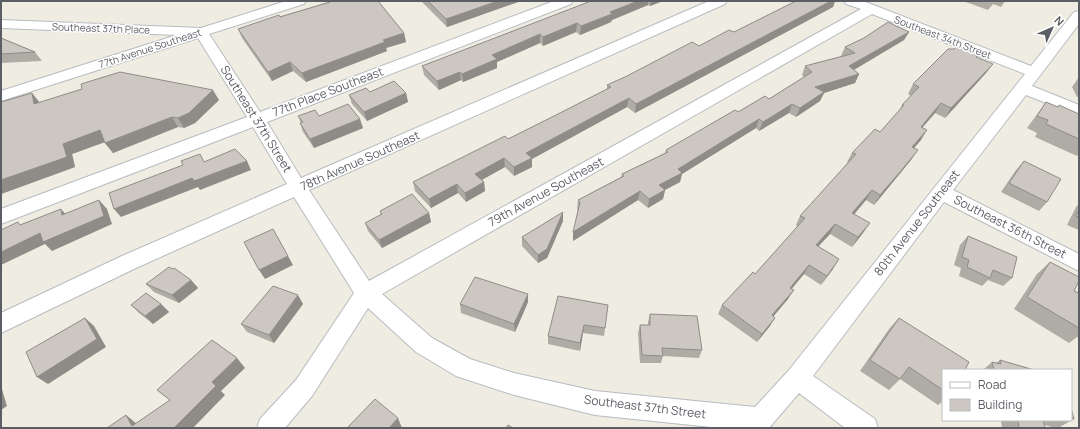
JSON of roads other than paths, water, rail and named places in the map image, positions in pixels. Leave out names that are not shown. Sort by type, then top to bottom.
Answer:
[{"type":"street","name":"77th Avenue Southeast","points":[[1,96],[299,1]]},
{"type":"street","name":"77th Place Southeast","points":[[1,217],[566,1]]},
{"type":"street","name":"78th Avenue Southeast","points":[[1,323],[128,262],[720,1]]},
{"type":"street","name":"Southeast 34th Street","points":[[851,1],[1034,72]]},
{"type":"street","name":"79th Avenue Southeast","points":[[269,428],[304,388],[366,293],[871,9]]},
{"type":"street","name":"80th Avenue Southeast","points":[[756,424],[798,378],[1079,15]]},
{"type":"street","name":"Southeast 37th Place","points":[[1,24],[201,32]]},
{"type":"street","name":"Southeast 37th Street","points":[[201,32],[257,119],[298,188],[366,293],[424,345],[464,368],[514,384],[595,403],[756,424]]},
{"type":"street","points":[[1022,88],[1079,111]]},
{"type":"street","name":"Southeast 36th Street","points":[[941,192],[1079,263]]},
{"type":"street","points":[[798,378],[866,428]]}]
